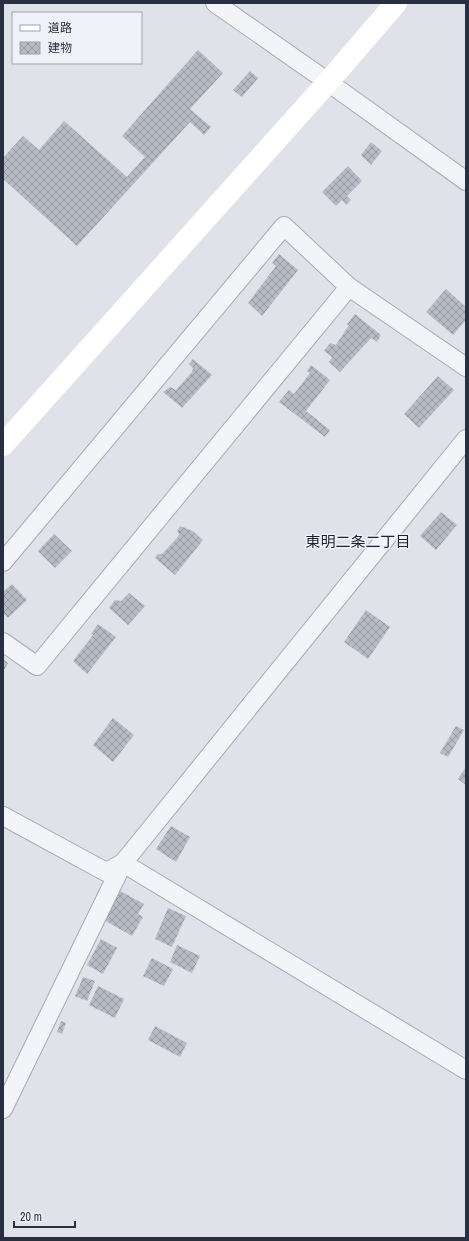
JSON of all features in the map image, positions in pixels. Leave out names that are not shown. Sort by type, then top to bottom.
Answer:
[{"type":"street","points":[[215,3],[466,181]]},
{"type":"street","points":[[3,445],[328,82],[396,3]]},
{"type":"street","points":[[3,562],[284,226],[349,287],[466,367]]},
{"type":"street","points":[[3,642],[37,666],[349,287]]},
{"type":"street","points":[[3,1109],[123,863],[466,440]]},
{"type":"street","points":[[3,816],[106,872],[123,863]]},
{"type":"street","points":[[123,863],[466,1070]]},
{"type":"building","points":[[198,50],[223,73],[190,109],[211,127],[204,135],[190,122],[77,246],[3,179],[3,158],[23,136],[39,150],[64,121],[127,177],[145,157],[122,136]]},
{"type":"building","points":[[250,71],[258,78],[242,97],[233,90]]},
{"type":"building","points":[[371,142],[382,151],[371,165],[361,155]]},
{"type":"building","points":[[348,166],[362,181],[347,196],[351,200],[346,205],[342,200],[336,206],[322,192]]},
{"type":"building","points":[[279,254],[298,270],[262,316],[248,303],[276,266],[272,263]]},
{"type":"building","points":[[446,289],[466,307],[466,320],[453,335],[426,312]]},
{"type":"building","points":[[355,314],[381,335],[377,342],[371,338],[340,372],[329,362],[332,357],[324,351],[330,343],[336,345],[349,325],[347,324]]},
{"type":"building","points":[[193,359],[212,375],[182,408],[163,392],[170,387],[176,390],[192,372],[193,368],[189,364]]},
{"type":"building","points":[[311,365],[330,380],[306,411],[330,430],[325,437],[279,402],[289,390],[294,394],[310,373],[307,371]]},
{"type":"building","points":[[438,376],[454,390],[419,428],[404,414]]},
{"type":"building","points":[[441,512],[457,525],[436,550],[420,536]]},
{"type":"building","points":[[180,526],[193,531],[203,540],[175,575],[155,558],[158,554],[162,554],[178,537],[179,534],[177,531]]},
{"type":"building","points":[[54,534],[72,551],[55,568],[38,551]]},
{"type":"building","points":[[12,584],[27,600],[8,618],[3,613],[3,592]]},
{"type":"building","points":[[129,593],[145,606],[128,625],[109,608],[115,600],[121,601]]},
{"type":"building","points":[[366,610],[390,627],[368,659],[344,642]]},
{"type":"building","points":[[98,624],[116,637],[87,674],[73,661],[93,635],[91,634]]},
{"type":"building","points":[[3,659],[8,663],[3,672]]},
{"type":"building","points":[[113,718],[134,735],[113,762],[93,745]]},
{"type":"building","points":[[456,726],[464,730],[448,757],[440,753]]},
{"type":"building","points":[[466,767],[466,785],[458,779]]},
{"type":"building","points":[[171,826],[190,837],[176,862],[156,849]]},
{"type":"building","points":[[120,891],[144,904],[138,914],[143,917],[132,936],[104,920]]},
{"type":"building","points":[[168,908],[186,916],[172,947],[155,939]]},
{"type":"building","points":[[101,939],[117,948],[103,974],[87,965]]},
{"type":"building","points":[[177,945],[200,956],[192,973],[170,962]]},
{"type":"building","points":[[152,958],[173,969],[164,986],[143,976]]},
{"type":"building","points":[[83,977],[95,981],[87,1001],[75,996]]},
{"type":"building","points":[[98,986],[124,999],[115,1018],[89,1005]]},
{"type":"building","points":[[61,1021],[66,1023],[62,1034],[57,1032]]},
{"type":"building","points":[[155,1026],[187,1043],[180,1057],[148,1040]]},
{"type":"district","name":"東明二条二丁目","points":[[358,542]]}]
